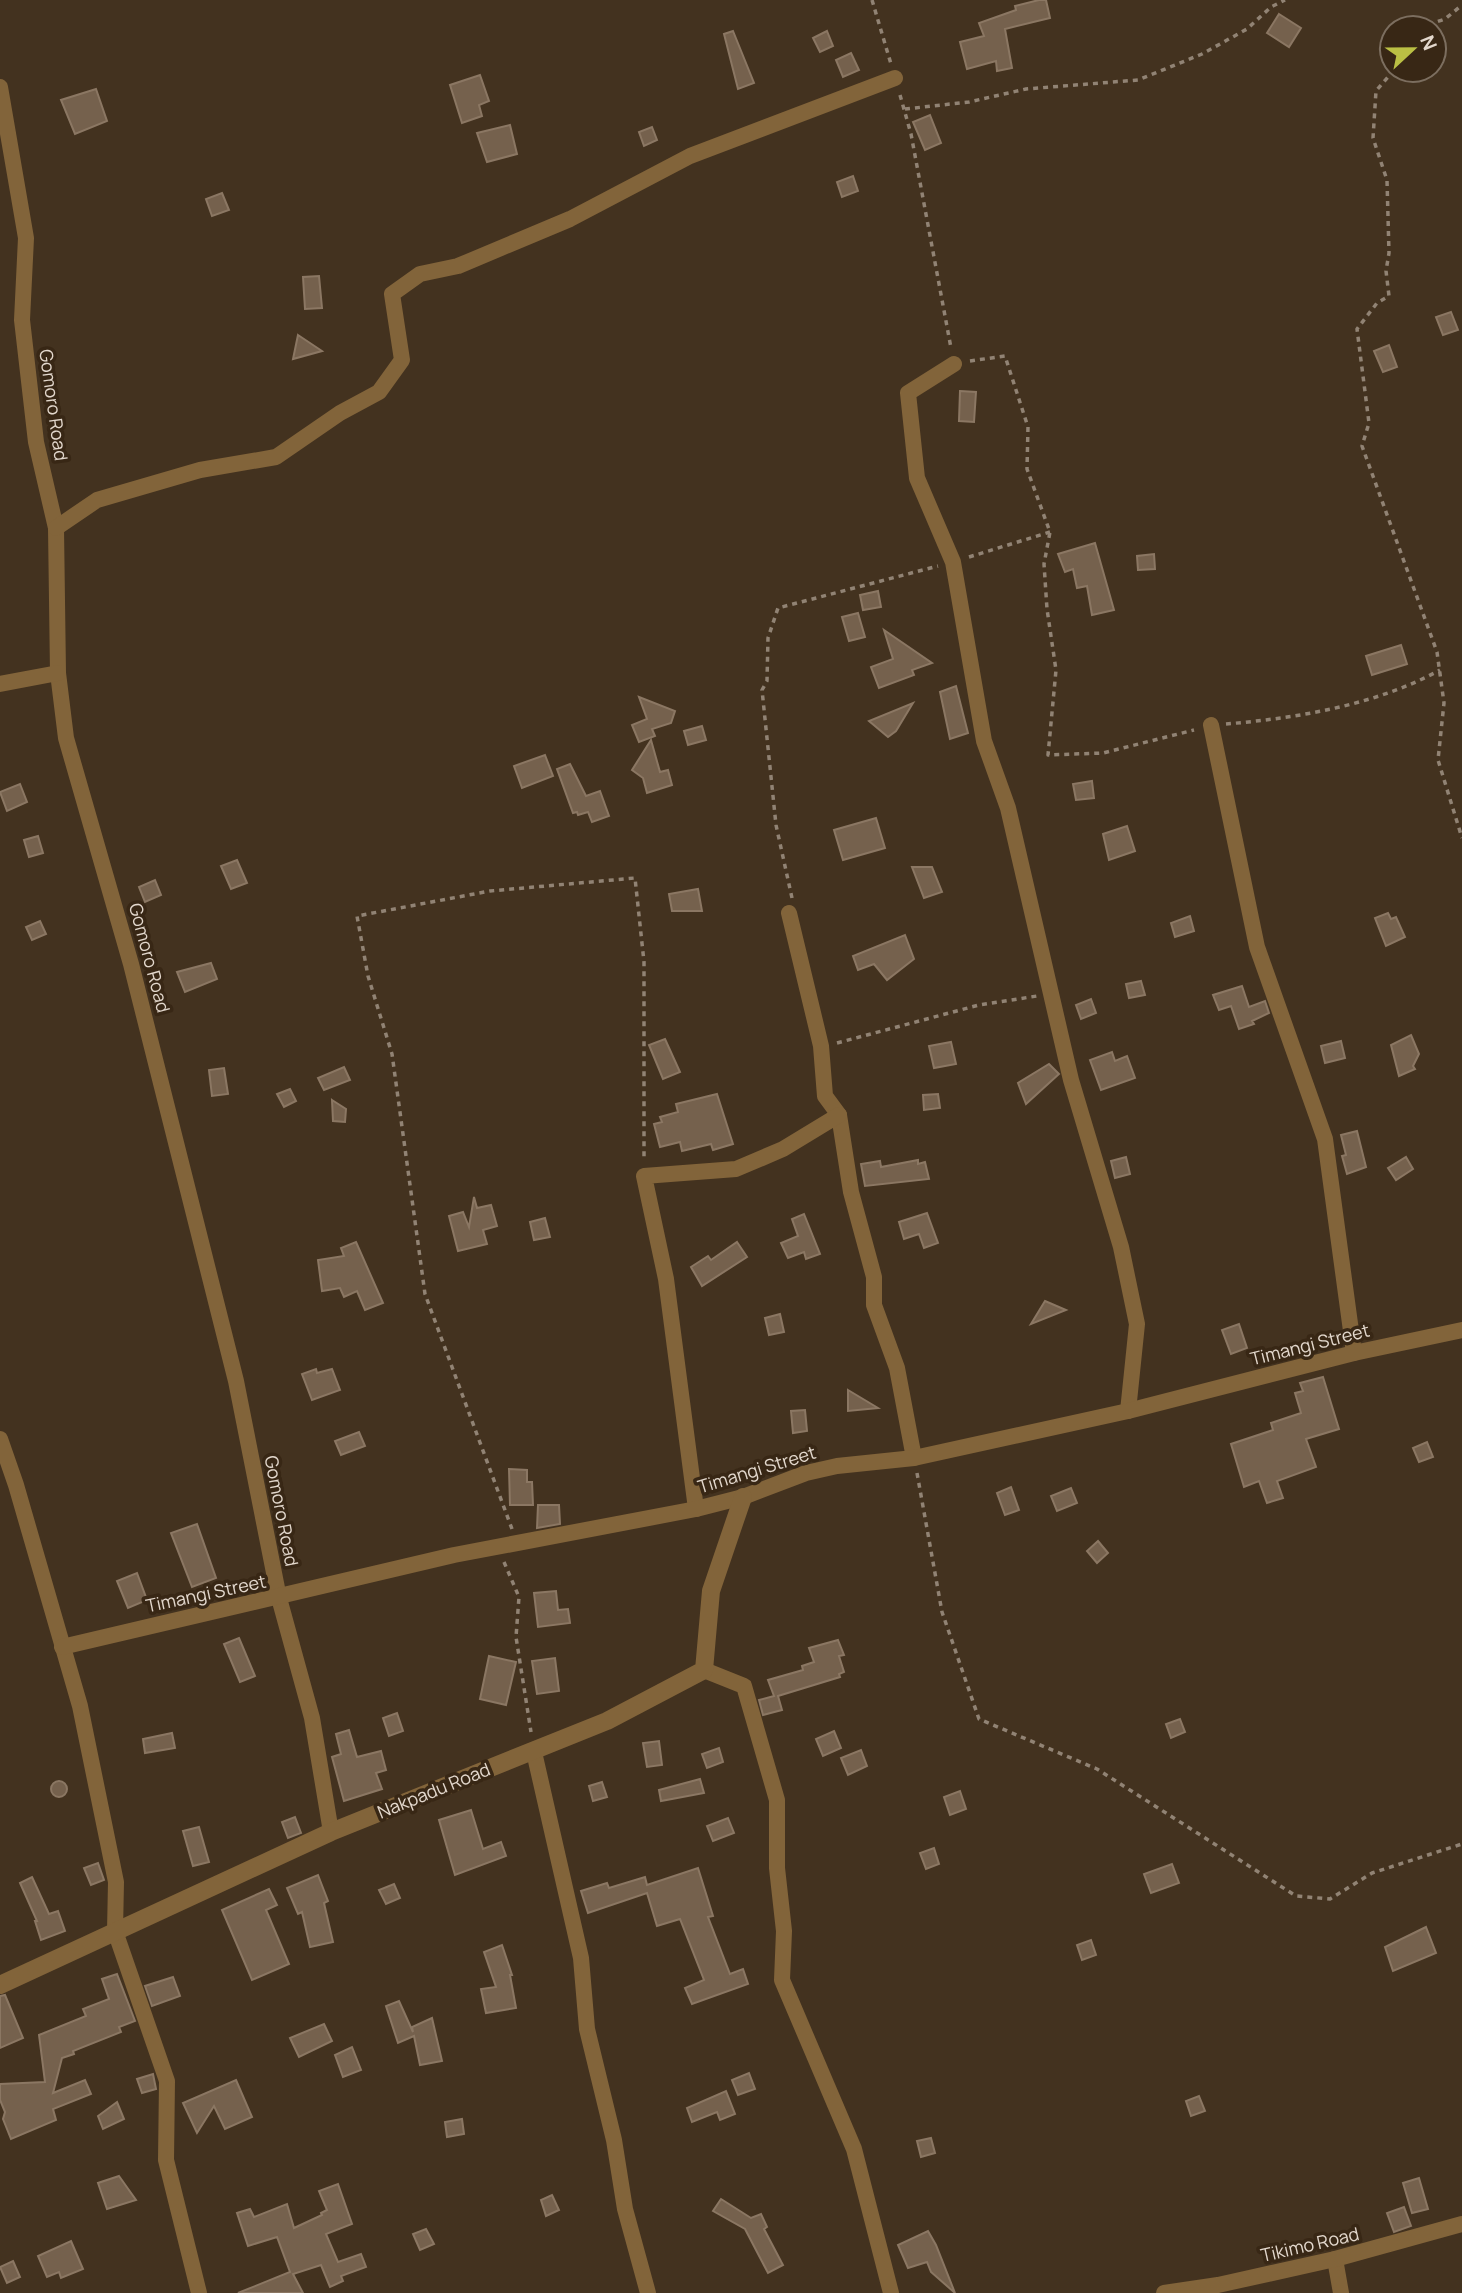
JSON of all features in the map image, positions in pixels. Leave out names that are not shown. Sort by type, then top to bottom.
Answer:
[{"type":"street","points":[[56,528],[97,500],[200,470],[276,457],[340,413],[379,392],[402,360],[392,294],[419,274],[458,266],[570,219],[690,156],[895,78]]},
{"type":"street","name":"Gomoro Road","points":[[0,86],[26,238],[22,320],[36,442],[56,528],[58,674],[66,738],[131,964],[236,1381],[279,1598],[312,1718],[331,1832]]},
{"type":"street","points":[[954,364],[908,393],[917,478],[953,562],[985,741],[1008,808],[1072,1080],[1121,1247],[1137,1324],[1128,1411]]},
{"type":"street","points":[[0,684],[58,674]]},
{"type":"street","points":[[1211,725],[1257,947],[1325,1139],[1354,1353]]},
{"type":"street","points":[[789,913],[821,1046],[825,1096],[839,1115],[851,1192],[874,1277],[874,1305],[897,1368],[914,1458]]},
{"type":"street","points":[[696,1509],[666,1279],[644,1176],[736,1169],[783,1149],[839,1115]]},
{"type":"street","name":"Timangi Street","points":[[62,1647],[218,1608],[279,1598],[516,1543],[696,1509],[743,1497],[807,1473],[837,1466],[914,1458],[1128,1411],[1354,1353],[1462,1330]]},
{"type":"street","points":[[0,1439],[80,1706],[116,1882],[116,1931],[167,2081],[166,2160],[199,2293]]},
{"type":"street","points":[[743,1497],[711,1591],[704,1671],[744,1686],[777,1800],[777,1868],[784,1931],[782,1980],[854,2149],[891,2293]]},
{"type":"street","name":"Nakpadu Road","points":[[0,1985],[331,1832],[607,1721],[704,1671]]},
{"type":"street","points":[[534,1752],[581,1958],[587,2029],[614,2140],[625,2209],[648,2293]]},
{"type":"street","name":"Tikimo Road","points":[[1164,2293],[1218,2285],[1335,2259],[1462,2224]]},
{"type":"street","points":[[1335,2259],[1341,2293]]},
{"type":"path","points":[[872,0],[905,108],[954,364],[1005,356],[1028,427],[1027,469],[1051,532],[1044,564],[1056,670],[1048,755],[1103,752],[1211,725],[1299,717],[1417,682],[1440,670]]},
{"type":"path","points":[[905,108],[969,102],[1026,89],[1138,80],[1202,54],[1247,29],[1271,7],[1285,0]]},
{"type":"path","points":[[1448,17],[1462,5]]},
{"type":"path","points":[[1382,84],[1376,91],[1373,138],[1387,180],[1389,253],[1386,271],[1389,296],[1377,303],[1357,329],[1369,423],[1362,446],[1437,652],[1444,702],[1438,760],[1462,838]]},
{"type":"path","points":[[789,913],[792,898],[776,825],[762,690],[767,681],[768,638],[778,608],[953,562],[1051,532]]},
{"type":"path","points":[[516,1543],[425,1293],[392,1054],[368,976],[356,916],[490,891],[635,878],[644,962],[644,1176]]},
{"type":"path","points":[[821,1046],[979,1005],[1050,994]]},
{"type":"path","points":[[914,1458],[940,1602],[979,1719],[1097,1769],[1296,1896],[1330,1899],[1372,1873],[1462,1844]]},
{"type":"path","points":[[498,1547],[519,1597],[516,1637],[534,1752]]},
{"type":"building","points":[[1046,0],[1050,18],[1005,29],[1012,68],[997,71],[996,61],[967,69],[960,42],[984,36],[979,23],[1016,10],[1015,6]]},
{"type":"building","points":[[1279,14],[1301,28],[1289,47],[1267,33]]},
{"type":"building","points":[[733,31],[754,83],[738,89],[724,34]]},
{"type":"building","points":[[827,31],[833,46],[820,52],[813,38]]},
{"type":"building","points":[[851,53],[859,70],[843,77],[836,60]]},
{"type":"building","points":[[480,75],[489,101],[479,105],[482,116],[462,123],[450,85]]},
{"type":"building","points":[[96,89],[107,121],[75,134],[61,100]]},
{"type":"building","points":[[930,115],[941,143],[925,150],[913,122]]},
{"type":"building","points":[[510,125],[517,154],[487,162],[477,133]]},
{"type":"building","points":[[652,127],[657,140],[644,146],[639,132]]},
{"type":"building","points":[[853,176],[858,191],[842,197],[837,182]]},
{"type":"building","points":[[222,193],[229,210],[212,216],[206,199]]},
{"type":"building","points":[[319,276],[322,308],[305,309],[303,277]]},
{"type":"building","points":[[1451,312],[1458,330],[1443,335],[1436,317]]},
{"type":"building","points":[[298,335],[322,351],[293,359]]},
{"type":"building","points":[[1389,345],[1397,367],[1383,372],[1374,351]]},
{"type":"building","points":[[960,391],[976,392],[974,422],[959,421]]},
{"type":"building","points":[[1095,543],[1114,610],[1092,615],[1087,586],[1077,588],[1073,569],[1065,572],[1058,554]]},
{"type":"building","points":[[1154,554],[1155,569],[1138,570],[1137,556]]},
{"type":"building","points":[[878,591],[881,607],[863,610],[860,595]]},
{"type":"building","points":[[858,613],[865,637],[849,641],[842,617]]},
{"type":"building","points":[[884,630],[932,663],[912,670],[914,675],[879,688],[871,667],[893,659]]},
{"type":"building","points":[[1401,645],[1407,664],[1372,675],[1366,656]]},
{"type":"building","points":[[956,686],[968,733],[950,739],[940,692]]},
{"type":"building","points":[[639,697],[675,711],[671,723],[652,729],[655,736],[639,742],[632,725],[647,719]]},
{"type":"building","points":[[913,703],[896,731],[888,737],[869,721]]},
{"type":"building","points":[[702,726],[706,740],[688,745],[684,731]]},
{"type":"building","points":[[651,740],[660,772],[668,770],[672,785],[647,793],[643,778],[632,770]]},
{"type":"building","points":[[545,755],[553,776],[522,788],[514,766]]},
{"type":"building","points":[[570,764],[586,796],[600,791],[609,816],[592,822],[588,812],[578,815],[577,812],[573,813],[557,769]]},
{"type":"building","points":[[1092,781],[1094,798],[1076,800],[1073,784]]},
{"type":"building","points":[[20,784],[27,802],[7,811],[0,792]]},
{"type":"building","points":[[876,818],[885,848],[843,860],[834,830]]},
{"type":"building","points":[[1127,826],[1135,851],[1109,860],[1103,834]]},
{"type":"building","points":[[38,836],[43,853],[29,857],[24,840]]},
{"type":"building","points":[[237,860],[247,883],[231,889],[221,866]]},
{"type":"building","points":[[912,867],[932,867],[942,892],[924,898]]},
{"type":"building","points":[[155,880],[161,895],[145,902],[139,887]]},
{"type":"building","points":[[698,889],[702,911],[672,911],[669,894]]},
{"type":"building","points":[[1388,913],[1391,919],[1396,917],[1405,937],[1386,946],[1375,918]]},
{"type":"building","points":[[1190,916],[1194,931],[1175,937],[1171,923]]},
{"type":"building","points":[[40,921],[46,934],[32,940],[26,927]]},
{"type":"building","points":[[905,935],[914,959],[887,980],[874,964],[858,970],[853,956]]},
{"type":"building","points":[[211,963],[217,979],[185,992],[177,972]]},
{"type":"building","points":[[1141,981],[1145,995],[1129,998],[1126,984]]},
{"type":"building","points":[[1242,986],[1249,1007],[1265,1001],[1269,1013],[1252,1021],[1254,1024],[1239,1029],[1231,1006],[1219,1010],[1213,995]]},
{"type":"building","points":[[1091,999],[1096,1013],[1081,1019],[1076,1005]]},
{"type":"building","points":[[1411,1035],[1419,1054],[1413,1066],[1415,1069],[1399,1076],[1391,1045]]},
{"type":"building","points":[[665,1039],[680,1072],[663,1079],[649,1045]]},
{"type":"building","points":[[1341,1041],[1345,1058],[1325,1063],[1321,1046]]},
{"type":"building","points":[[951,1042],[956,1064],[934,1068],[929,1046]]},
{"type":"building","points":[[1112,1052],[1115,1061],[1127,1056],[1135,1078],[1101,1090],[1090,1060]]},
{"type":"building","points":[[1049,1064],[1059,1074],[1026,1104],[1018,1083]]},
{"type":"building","points":[[344,1067],[350,1080],[324,1090],[318,1078]]},
{"type":"building","points":[[224,1068],[228,1094],[212,1096],[209,1070]]},
{"type":"building","points":[[290,1089],[296,1101],[284,1107],[277,1094]]},
{"type":"building","points":[[717,1094],[733,1144],[713,1150],[711,1144],[682,1151],[680,1142],[660,1147],[654,1124],[662,1122],[660,1117],[678,1112],[676,1104]]},
{"type":"building","points":[[938,1094],[940,1108],[924,1110],[923,1095]]},
{"type":"building","points":[[332,1100],[346,1109],[345,1122],[333,1121]]},
{"type":"building","points":[[1357,1131],[1366,1167],[1347,1174],[1342,1156],[1346,1155],[1341,1135]]},
{"type":"building","points":[[1126,1157],[1130,1174],[1115,1178],[1111,1161]]},
{"type":"building","points":[[1406,1157],[1413,1169],[1396,1180],[1388,1168]]},
{"type":"building","points":[[918,1160],[918,1164],[925,1162],[929,1179],[865,1186],[861,1164],[880,1161],[881,1167]]},
{"type":"building","points":[[474,1197],[477,1208],[491,1205],[497,1226],[483,1230],[487,1244],[458,1251],[449,1216],[463,1212],[469,1227]]},
{"type":"building","points":[[927,1213],[938,1243],[924,1248],[919,1234],[904,1239],[899,1222]]},
{"type":"building","points":[[804,1214],[820,1254],[806,1259],[804,1252],[788,1258],[781,1243],[798,1236],[792,1219]]},
{"type":"building","points":[[545,1218],[550,1237],[534,1240],[530,1222]]},
{"type":"building","points":[[356,1242],[383,1303],[365,1310],[357,1291],[344,1297],[340,1288],[322,1291],[318,1260],[344,1256],[341,1248]]},
{"type":"building","points":[[737,1242],[747,1257],[702,1286],[691,1267],[708,1256],[711,1260]]},
{"type":"building","points":[[1045,1301],[1066,1310],[1031,1324]]},
{"type":"building","points":[[780,1314],[784,1332],[769,1335],[765,1318]]},
{"type":"building","points":[[1239,1324],[1247,1348],[1231,1354],[1222,1330]]},
{"type":"building","points":[[316,1369],[317,1373],[332,1369],[340,1390],[312,1400],[302,1374]]},
{"type":"building","points":[[1323,1377],[1339,1429],[1306,1439],[1316,1467],[1277,1481],[1283,1498],[1267,1503],[1259,1481],[1244,1487],[1231,1444],[1273,1430],[1271,1423],[1301,1413],[1295,1393],[1303,1391],[1300,1383]]},
{"type":"building","points":[[848,1390],[878,1408],[848,1411]]},
{"type":"building","points":[[805,1410],[807,1431],[793,1433],[791,1411]]},
{"type":"building","points":[[359,1432],[365,1446],[341,1455],[335,1441]]},
{"type":"building","points":[[1427,1442],[1433,1457],[1419,1462],[1413,1448]]},
{"type":"building","points":[[509,1469],[527,1470],[527,1482],[532,1482],[533,1505],[510,1505]]},
{"type":"building","points":[[1011,1487],[1019,1510],[1005,1515],[997,1493]]},
{"type":"building","points":[[1071,1488],[1077,1503],[1057,1511],[1051,1496]]},
{"type":"building","points":[[538,1505],[559,1505],[560,1524],[537,1528]]},
{"type":"building","points":[[197,1524],[216,1578],[192,1587],[171,1533]]},
{"type":"building","points":[[1098,1541],[1108,1553],[1097,1563],[1087,1551]]},
{"type":"building","points":[[137,1573],[147,1600],[128,1608],[117,1581]]},
{"type":"building","points":[[556,1591],[558,1610],[568,1609],[570,1623],[538,1627],[534,1593]]},
{"type":"building","points":[[239,1638],[255,1676],[240,1682],[224,1644]]},
{"type":"building","points":[[838,1640],[844,1655],[839,1656],[844,1672],[839,1674],[840,1677],[778,1696],[782,1710],[763,1715],[759,1700],[774,1696],[768,1680],[803,1670],[802,1666],[814,1662],[809,1648]]},
{"type":"building","points":[[489,1656],[516,1662],[506,1705],[480,1699]]},
{"type":"building","points":[[555,1658],[559,1691],[537,1694],[532,1661]]},
{"type":"building","points":[[397,1713],[403,1731],[389,1736],[383,1718]]},
{"type":"building","points":[[1180,1719],[1185,1732],[1171,1738],[1166,1724]]},
{"type":"building","points":[[349,1730],[357,1757],[381,1751],[386,1770],[376,1773],[382,1789],[344,1801],[332,1757],[341,1754],[336,1734]]},
{"type":"building","points":[[834,1731],[841,1748],[823,1756],[816,1739]]},
{"type":"building","points":[[172,1733],[175,1748],[145,1753],[143,1739]]},
{"type":"building","points":[[659,1741],[662,1765],[647,1767],[643,1743]]},
{"type":"building","points":[[719,1748],[723,1762],[707,1768],[702,1754]]},
{"type":"building","points":[[861,1750],[867,1766],[848,1775],[841,1758]]},
{"type":"building","points":[[700,1779],[704,1793],[661,1801],[659,1790]]},
{"type":"building","points":[[56,1781],[62,1781],[67,1789],[65,1795],[56,1797],[51,1792],[51,1786]]},
{"type":"building","points":[[602,1782],[607,1797],[593,1801],[589,1786]]},
{"type":"building","points":[[960,1791],[966,1809],[950,1815],[944,1797]]},
{"type":"building","points":[[471,1810],[483,1849],[501,1842],[506,1856],[455,1875],[439,1820]]},
{"type":"building","points":[[295,1817],[301,1833],[288,1838],[282,1822]]},
{"type":"building","points":[[728,1818],[734,1833],[713,1841],[707,1826]]},
{"type":"building","points":[[199,1827],[209,1862],[193,1866],[183,1831]]},
{"type":"building","points":[[934,1848],[939,1864],[926,1869],[920,1853]]},
{"type":"building","points":[[98,1863],[104,1880],[91,1885],[84,1868]]},
{"type":"building","points":[[1172,1864],[1179,1883],[1151,1893],[1144,1874]]},
{"type":"building","points":[[698,1868],[713,1916],[708,1917],[730,1974],[743,1969],[748,1984],[692,2004],[685,1988],[704,1980],[680,1919],[657,1926],[647,1893],[588,1913],[581,1891],[607,1883],[609,1888],[645,1877],[647,1885]]},
{"type":"building","points":[[318,1875],[328,1901],[324,1903],[333,1942],[310,1947],[302,1912],[298,1914],[287,1888]]},
{"type":"building","points":[[32,1877],[49,1914],[58,1911],[65,1931],[41,1940],[37,1921],[20,1883]]},
{"type":"building","points":[[394,1884],[400,1898],[386,1904],[379,1890]]},
{"type":"building","points":[[269,1889],[277,1905],[266,1910],[289,1964],[252,1980],[222,1910]]},
{"type":"building","points":[[1426,1927],[1436,1953],[1393,1971],[1385,1947]]},
{"type":"building","points":[[1091,1940],[1096,1955],[1082,1960],[1077,1945]]},
{"type":"building","points":[[502,1945],[512,1975],[516,2008],[486,2013],[481,1989],[496,1987],[484,1952]]},
{"type":"building","points":[[117,1974],[135,2021],[119,2027],[121,2032],[62,2058],[53,2093],[85,2080],[91,2094],[53,2109],[56,2120],[11,2139],[3,2119],[5,2112],[0,2100],[0,2084],[45,2082],[39,2035],[86,2016],[83,2009],[109,1999],[102,1979]]},
{"type":"building","points":[[173,1977],[180,1996],[152,2006],[145,1986]]},
{"type":"building","points":[[5,1995],[23,2038],[0,2048],[0,1996]]},
{"type":"building","points":[[399,2001],[413,2032],[412,2027],[432,2018],[442,2061],[420,2065],[414,2036],[398,2043],[386,2006]]},
{"type":"building","points":[[324,2024],[332,2041],[299,2057],[290,2038]]},
{"type":"building","points":[[352,2047],[361,2070],[343,2077],[335,2055]]},
{"type":"building","points":[[749,2073],[755,2089],[738,2095],[732,2080]]},
{"type":"building","points":[[153,2074],[156,2089],[142,2093],[137,2079]]},
{"type":"building","points":[[236,2080],[252,2117],[225,2129],[214,2106],[197,2133],[183,2103]]},
{"type":"building","points":[[726,2091],[735,2114],[720,2120],[717,2112],[692,2122],[687,2108]]},
{"type":"building","points":[[1199,2096],[1205,2111],[1191,2116],[1186,2101]]},
{"type":"building","points":[[117,2102],[124,2119],[103,2129],[98,2116]]},
{"type":"building","points":[[462,2119],[464,2134],[447,2137],[445,2122]]},
{"type":"building","points":[[931,2138],[935,2153],[921,2157],[917,2141]]},
{"type":"building","points":[[119,2176],[136,2200],[107,2209],[98,2183]]},
{"type":"building","points":[[1419,2178],[1428,2209],[1412,2213],[1403,2183]]},
{"type":"building","points":[[338,2184],[352,2224],[326,2234],[338,2262],[361,2254],[366,2267],[341,2276],[343,2281],[330,2287],[321,2265],[293,2274],[303,2293],[238,2293],[290,2272],[277,2237],[248,2246],[237,2213],[250,2209],[254,2217],[287,2204],[294,2228],[327,2210],[319,2191]]},
{"type":"building","points":[[552,2195],[559,2210],[546,2216],[541,2200]]},
{"type":"building","points":[[721,2199],[751,2218],[761,2214],[767,2227],[764,2229],[783,2265],[768,2273],[745,2229],[713,2211]]},
{"type":"building","points":[[1404,2207],[1411,2226],[1394,2232],[1387,2213]]},
{"type":"building","points":[[426,2229],[434,2244],[420,2250],[413,2234]]},
{"type":"building","points":[[928,2231],[955,2293],[931,2272],[927,2262],[908,2268],[898,2245]]},
{"type":"building","points":[[71,2241],[83,2269],[61,2278],[59,2272],[47,2277],[38,2256]]},
{"type":"building","points":[[13,2261],[20,2277],[7,2283],[0,2267]]}]
